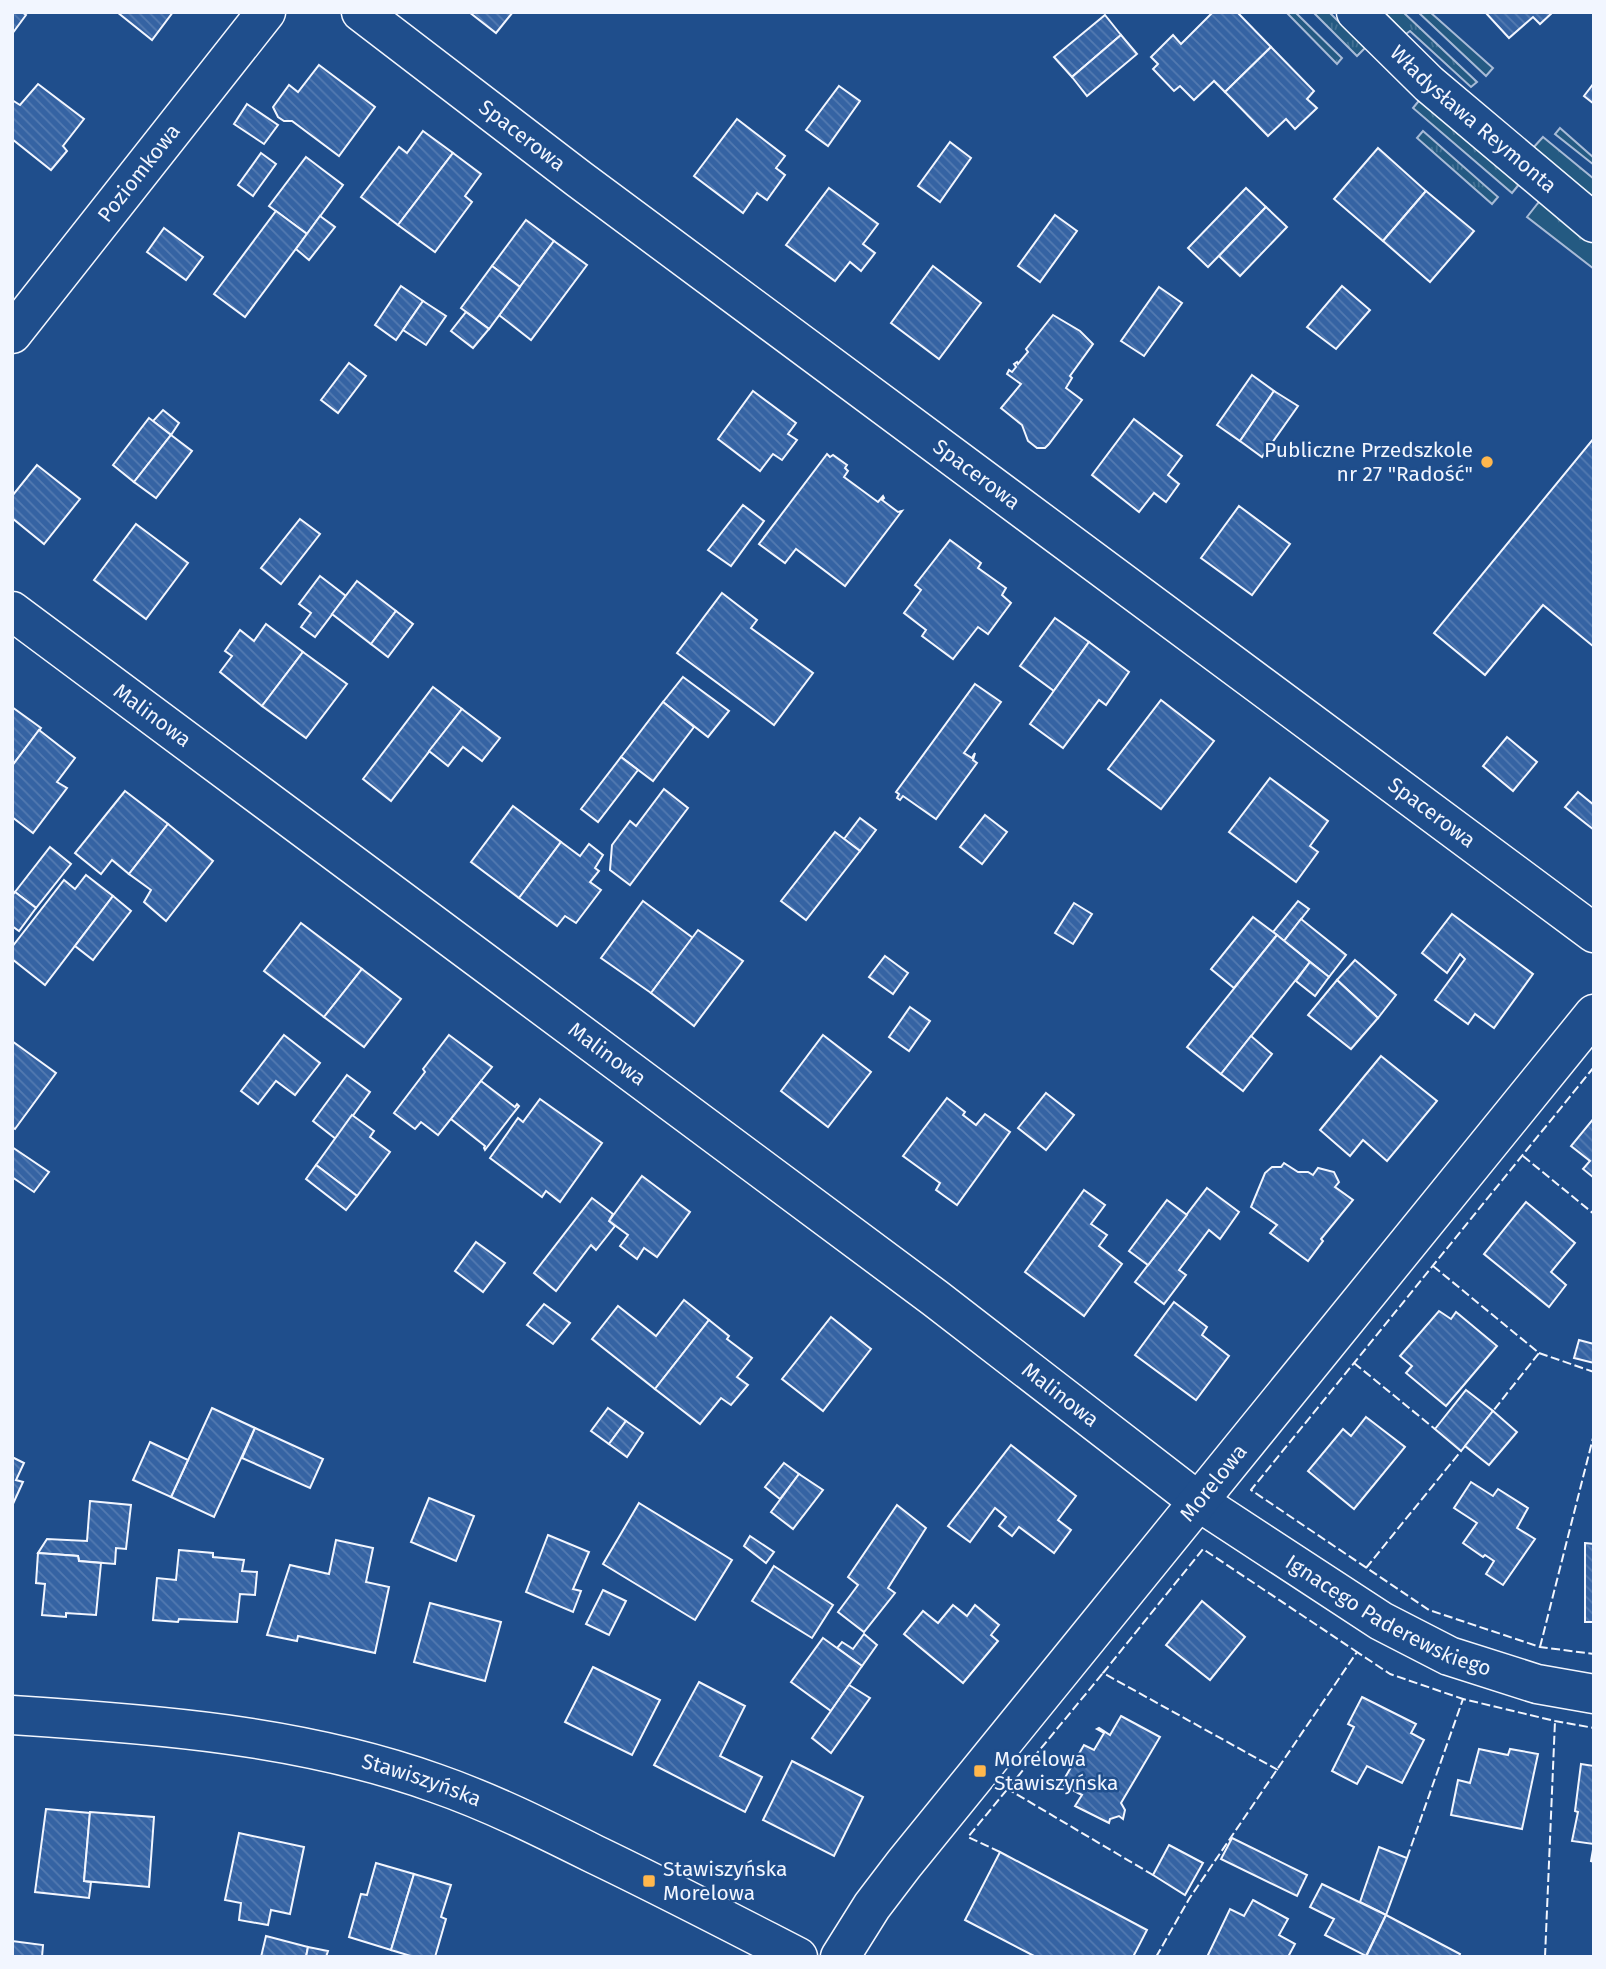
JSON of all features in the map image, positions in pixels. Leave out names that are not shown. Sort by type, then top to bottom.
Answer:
[{"type":"street","name":"Poziomkowa","points":[[12,334],[266,12]]},
{"type":"street","name":"Spacerowa","points":[[361,12],[656,237],[1594,933]]},
{"type":"street","name":"Władysława Reymonta","points":[[1356,12],[1429,84],[1594,223]]},
{"type":"street","name":"Malinowa","points":[[12,611],[935,1298],[1199,1502]]},
{"type":"street","name":"Morelowa","points":[[840,1957],[872,1906],[904,1864],[1594,1014]]},
{"type":"street","name":"Ignacego Paderewskiego","points":[[1199,1502],[1381,1621],[1449,1656],[1537,1684],[1594,1694]]},
{"type":"street","name":"Stawiszyńska","points":[[12,1715],[150,1727],[300,1747],[433,1782],[497,1807],[559,1836],[798,1957]]},
{"type":"green space","points":[[1286,12],[1295,12],[1342,58],[1337,64]]},
{"type":"green space","points":[[1313,12],[1329,12],[1365,48],[1357,56]]},
{"type":"green space","points":[[1384,12],[1403,12],[1477,82],[1471,87],[1410,31],[1406,34]]},
{"type":"green space","points":[[1418,12],[1430,12],[1493,68],[1486,76]]},
{"type":"green space","points":[[1422,97],[1521,182],[1512,193],[1413,108]]},
{"type":"green space","points":[[1560,128],[1594,158],[1594,165],[1555,134]]},
{"type":"green space","points":[[1423,131],[1498,197],[1492,204],[1417,138]]},
{"type":"green space","points":[[1543,137],[1594,179],[1594,198],[1533,148]]},
{"type":"green space","points":[[1542,198],[1594,241],[1594,269],[1527,217]]},
{"type":"building","points":[[12,12],[26,15],[12,34]]},
{"type":"building","points":[[117,12],[173,12],[152,40]]},
{"type":"building","points":[[469,12],[513,12],[496,33]]},
{"type":"building","points":[[1213,12],[1237,12],[1271,47],[1225,92],[1214,81],[1194,100],[1180,86],[1174,91],[1153,69],[1158,64],[1151,57],[1173,35],[1181,44]]},
{"type":"building","points":[[1485,12],[1553,12],[1540,24],[1533,17],[1509,38]]},
{"type":"building","points":[[1105,15],[1121,35],[1072,77],[1054,57]]},
{"type":"building","points":[[1121,35],[1137,54],[1087,96],[1072,77]]},
{"type":"building","points":[[1271,47],[1314,91],[1307,99],[1317,108],[1295,129],[1286,119],[1268,136],[1225,92]]},
{"type":"building","points":[[319,65],[375,107],[339,156],[292,121],[284,121],[278,117],[273,107],[289,85],[298,92]]},
{"type":"building","points":[[1594,83],[1594,104],[1584,96]]},
{"type":"building","points":[[38,84],[84,119],[63,146],[67,151],[51,170],[12,139],[12,100],[20,105]]},
{"type":"building","points":[[839,86],[860,101],[828,146],[806,130]]},
{"type":"building","points":[[247,104],[278,125],[264,144],[234,124]]},
{"type":"building","points":[[737,119],[785,156],[776,168],[785,175],[767,200],[757,193],[743,213],[694,176]]},
{"type":"building","points":[[423,131],[453,153],[398,225],[361,197],[399,147],[407,153]]},
{"type":"building","points":[[950,142],[971,158],[940,202],[918,186]]},
{"type":"building","points":[[1378,148],[1426,191],[1383,241],[1334,199]]},
{"type":"building","points":[[261,153],[276,164],[253,196],[238,185]]},
{"type":"building","points":[[453,153],[481,174],[465,196],[472,202],[435,252],[398,225]]},
{"type":"building","points":[[306,157],[343,185],[307,234],[269,206]]},
{"type":"building","points":[[829,188],[878,224],[863,244],[875,253],[861,271],[850,262],[835,281],[786,245]]},
{"type":"building","points":[[1246,188],[1266,207],[1208,267],[1188,248]]},
{"type":"building","points":[[1426,191],[1474,231],[1430,282],[1383,241]]},
{"type":"building","points":[[1266,207],[1287,227],[1240,276],[1219,256]]},
{"type":"building","points":[[276,211],[307,234],[245,317],[214,294]]},
{"type":"building","points":[[1055,215],[1077,231],[1040,282],[1018,266]]},
{"type":"building","points":[[320,216],[335,227],[309,260],[296,249]]},
{"type":"building","points":[[526,220],[554,241],[520,287],[492,266]]},
{"type":"building","points":[[164,228],[203,257],[186,280],[147,252]]},
{"type":"building","points":[[554,241],[587,265],[531,340],[499,315]]},
{"type":"building","points":[[492,266],[520,287],[489,329],[461,308]]},
{"type":"building","points":[[933,266],[981,303],[939,359],[891,323]]},
{"type":"building","points":[[401,286],[423,301],[396,340],[375,325]]},
{"type":"building","points":[[1342,286],[1370,310],[1336,349],[1307,327]]},
{"type":"building","points":[[1159,287],[1182,303],[1144,356],[1121,341]]},
{"type":"building","points":[[423,301],[446,316],[426,345],[403,330]]},
{"type":"building","points":[[466,312],[489,329],[473,348],[451,331]]},
{"type":"building","points":[[1053,315],[1080,331],[1093,344],[1070,376],[1072,378],[1066,388],[1082,400],[1049,444],[1045,448],[1037,448],[1028,441],[1022,425],[1001,408],[1021,384],[1007,374],[1009,370],[1012,372],[1016,367],[1014,364],[1018,364],[1028,352],[1026,349]]},
{"type":"building","points":[[349,363],[366,376],[338,413],[321,400]]},
{"type":"building","points":[[1252,375],[1274,391],[1240,441],[1217,425]]},
{"type":"building","points":[[753,391],[796,423],[788,434],[797,440],[782,460],[773,454],[760,471],[718,439]]},
{"type":"building","points":[[1274,391],[1298,406],[1262,457],[1240,441]]},
{"type":"building","points":[[163,410],[179,423],[171,435],[153,421]]},
{"type":"building","points":[[149,418],[171,435],[134,482],[113,465]]},
{"type":"building","points":[[1134,419],[1182,456],[1168,475],[1179,484],[1166,502],[1154,493],[1139,512],[1092,475]]},
{"type":"building","points":[[171,435],[192,451],[156,498],[134,482]]},
{"type":"building","points":[[1594,438],[1594,647],[1543,605],[1485,675],[1434,633]]},
{"type":"building","points":[[827,454],[847,465],[845,468],[848,471],[844,477],[878,502],[883,496],[882,500],[898,512],[902,511],[845,586],[796,549],[785,563],[759,544]]},
{"type":"building","points":[[37,465],[80,499],[44,544],[12,518],[12,496]]},
{"type":"building","points":[[743,505],[764,521],[731,566],[708,550]]},
{"type":"building","points":[[1239,506],[1290,544],[1252,595],[1201,558]]},
{"type":"building","points":[[300,519],[320,534],[281,584],[261,568]]},
{"type":"building","points":[[136,524],[188,563],[146,619],[94,580]]},
{"type":"building","points":[[950,540],[981,563],[978,568],[1006,588],[1002,595],[1011,603],[988,634],[978,627],[953,659],[922,636],[926,630],[904,613],[921,590],[915,585]]},
{"type":"building","points":[[320,576],[346,596],[315,637],[301,627],[311,613],[299,604]]},
{"type":"building","points":[[357,581],[396,611],[371,644],[332,614]]},
{"type":"building","points":[[722,593],[757,620],[751,628],[813,673],[774,725],[677,653]]},
{"type":"building","points":[[396,611],[413,624],[388,657],[371,644]]},
{"type":"building","points":[[1055,618],[1089,642],[1054,691],[1020,666]]},
{"type":"building","points":[[266,624],[303,652],[262,706],[220,672],[232,656],[225,651],[240,630],[254,641]]},
{"type":"building","points":[[1089,642],[1129,672],[1106,705],[1099,700],[1063,748],[1030,724]]},
{"type":"building","points":[[303,652],[347,684],[306,738],[262,706]]},
{"type":"building","points":[[683,677],[729,711],[708,737],[663,702]]},
{"type":"building","points":[[975,684],[1001,702],[964,753],[972,758],[975,753],[973,760],[977,763],[936,819],[903,796],[900,800],[897,798],[899,794],[896,792]]},
{"type":"building","points":[[433,687],[462,709],[391,801],[363,779]]},
{"type":"building","points":[[1161,700],[1214,741],[1161,809],[1108,769]]},
{"type":"building","points":[[663,702],[694,727],[653,781],[621,757]]},
{"type":"building","points":[[12,707],[41,728],[12,766]]},
{"type":"building","points":[[462,709],[500,738],[482,761],[463,747],[448,766],[429,751]]},
{"type":"building","points":[[39,730],[75,758],[57,782],[67,788],[33,833],[12,817],[12,766]]},
{"type":"building","points":[[1507,737],[1537,762],[1513,791],[1483,766]]},
{"type":"building","points":[[621,757],[638,770],[598,822],[581,809]]},
{"type":"building","points":[[1270,778],[1328,821],[1310,846],[1318,852],[1296,882],[1229,832]]},
{"type":"building","points":[[664,789],[688,808],[630,885],[610,870],[612,845],[630,821],[636,826]]},
{"type":"building","points":[[125,791],[168,824],[129,874],[112,860],[101,874],[75,853]]},
{"type":"building","points":[[1578,792],[1594,805],[1594,830],[1565,807]]},
{"type":"building","points":[[513,806],[561,842],[519,898],[471,862]]},
{"type":"building","points":[[985,815],[1007,832],[982,864],[960,847]]},
{"type":"building","points":[[860,818],[876,830],[860,851],[844,839]]},
{"type":"building","points":[[168,824],[213,861],[166,921],[144,902],[151,890],[129,874]]},
{"type":"building","points":[[835,832],[860,851],[806,920],[781,901]]},
{"type":"building","points":[[561,842],[580,856],[589,844],[603,855],[595,868],[599,871],[590,882],[601,890],[576,923],[565,916],[557,926],[519,898]]},
{"type":"building","points":[[50,847],[71,864],[36,908],[15,892]]},
{"type":"building","points":[[86,875],[113,896],[45,985],[12,959],[12,947],[64,880],[75,889]]},
{"type":"building","points":[[15,892],[36,908],[19,931],[12,926],[12,896]]},
{"type":"building","points":[[113,896],[131,911],[93,960],[75,946]]},
{"type":"building","points":[[643,901],[693,938],[651,993],[601,958]]},
{"type":"building","points":[[1298,901],[1309,909],[1284,941],[1273,932]]},
{"type":"building","points":[[1074,903],[1092,914],[1073,944],[1055,933]]},
{"type":"building","points":[[1452,914],[1533,974],[1494,1028],[1475,1014],[1468,1024],[1435,1000],[1465,959],[1460,954],[1447,973],[1422,953]]},
{"type":"building","points":[[1253,917],[1277,935],[1234,988],[1211,969]]},
{"type":"building","points":[[1301,919],[1346,955],[1329,977],[1284,941]]},
{"type":"building","points":[[301,923],[362,969],[324,1017],[264,971]]},
{"type":"building","points":[[698,930],[743,961],[694,1026],[651,993]]},
{"type":"building","points":[[1277,935],[1310,962],[1221,1074],[1187,1047]]},
{"type":"building","points":[[885,956],[908,973],[893,994],[869,977]]},
{"type":"building","points":[[1355,960],[1396,995],[1378,1018],[1337,980]]},
{"type":"building","points":[[1310,962],[1329,977],[1315,996],[1296,981]]},
{"type":"building","points":[[362,969],[401,999],[364,1047],[324,1017]]},
{"type":"building","points":[[1337,980],[1378,1018],[1351,1049],[1308,1015]]},
{"type":"building","points":[[910,1007],[930,1021],[909,1051],[889,1037]]},
{"type":"building","points":[[284,1035],[320,1063],[295,1095],[276,1081],[258,1104],[241,1091]]},
{"type":"building","points":[[449,1035],[492,1067],[438,1135],[421,1122],[415,1129],[394,1113]]},
{"type":"building","points":[[823,1035],[871,1072],[828,1127],[781,1091]]},
{"type":"building","points":[[1251,1036],[1272,1054],[1243,1091],[1221,1074]]},
{"type":"building","points":[[12,1041],[56,1073],[15,1129],[12,1127]]},
{"type":"building","points":[[1381,1056],[1437,1101],[1387,1161],[1363,1140],[1350,1156],[1320,1130]]},
{"type":"building","points":[[347,1075],[370,1092],[336,1139],[313,1121]]},
{"type":"building","points":[[481,1081],[515,1107],[517,1104],[519,1106],[485,1150],[485,1146],[451,1119]]},
{"type":"building","points":[[1046,1093],[1074,1115],[1046,1150],[1018,1128]]},
{"type":"building","points":[[947,1098],[976,1125],[985,1114],[1010,1132],[957,1205],[936,1190],[940,1183],[903,1156]]},
{"type":"building","points":[[540,1099],[602,1143],[560,1202],[546,1191],[542,1197],[490,1158],[518,1118],[523,1122]]},
{"type":"building","points":[[352,1115],[374,1131],[370,1137],[390,1152],[357,1196],[316,1165]]},
{"type":"building","points":[[1594,1118],[1594,1178],[1583,1169],[1590,1161],[1571,1146]]},
{"type":"building","points":[[12,1147],[49,1172],[34,1192],[12,1177]]},
{"type":"building","points":[[1284,1163],[1298,1172],[1313,1175],[1318,1168],[1334,1172],[1339,1182],[1335,1187],[1353,1200],[1321,1239],[1323,1241],[1308,1261],[1270,1233],[1277,1225],[1251,1207],[1265,1173],[1272,1167],[1281,1167]]},
{"type":"building","points":[[316,1165],[357,1196],[346,1210],[306,1179]]},
{"type":"building","points":[[642,1176],[690,1212],[657,1257],[644,1248],[637,1259],[620,1246],[628,1235],[609,1221]]},
{"type":"building","points":[[1207,1188],[1239,1212],[1220,1239],[1209,1230],[1179,1270],[1186,1275],[1164,1304],[1135,1282]]},
{"type":"building","points":[[1084,1190],[1105,1205],[1091,1224],[1107,1235],[1099,1246],[1122,1264],[1084,1316],[1025,1272]]},
{"type":"building","points":[[592,1198],[613,1214],[609,1221],[615,1226],[596,1250],[591,1245],[556,1291],[534,1273]]},
{"type":"building","points":[[1167,1200],[1187,1215],[1148,1265],[1129,1251]]},
{"type":"building","points":[[1526,1202],[1575,1243],[1551,1272],[1566,1285],[1549,1307],[1484,1254]]},
{"type":"building","points":[[476,1242],[505,1263],[483,1292],[455,1271]]},
{"type":"building","points":[[684,1300],[709,1320],[655,1389],[592,1339],[618,1306],[656,1336]]},
{"type":"building","points":[[1174,1302],[1207,1327],[1202,1335],[1229,1356],[1196,1400],[1135,1355]]},
{"type":"building","points":[[544,1304],[570,1323],[553,1344],[527,1325]]},
{"type":"building","points":[[1439,1311],[1451,1319],[1456,1312],[1497,1346],[1446,1406],[1406,1373],[1412,1366],[1400,1356]]},
{"type":"building","points":[[831,1317],[871,1349],[823,1411],[782,1379]]},
{"type":"building","points":[[709,1320],[729,1336],[727,1339],[752,1358],[737,1377],[748,1385],[731,1405],[721,1398],[700,1424],[655,1389]]},
{"type":"building","points":[[1579,1340],[1594,1344],[1594,1363],[1574,1358]]},
{"type":"building","points":[[1466,1390],[1493,1411],[1461,1451],[1435,1429]]},
{"type":"building","points":[[212,1408],[255,1428],[214,1517],[171,1497]]},
{"type":"building","points":[[608,1408],[626,1421],[609,1444],[591,1431]]},
{"type":"building","points":[[1493,1411],[1517,1432],[1489,1465],[1465,1446]]},
{"type":"building","points":[[1366,1417],[1405,1447],[1354,1509],[1308,1471],[1343,1429],[1351,1436]]},
{"type":"building","points":[[626,1421],[643,1433],[627,1457],[609,1444]]},
{"type":"building","points":[[255,1428],[323,1459],[310,1488],[242,1458]]},
{"type":"building","points":[[150,1442],[188,1460],[171,1497],[133,1480]]},
{"type":"building","points":[[1011,1445],[1076,1496],[1058,1520],[1071,1530],[1054,1553],[1019,1527],[1012,1536],[999,1526],[1006,1517],[995,1508],[970,1542],[948,1526]]},
{"type":"building","points":[[12,1457],[24,1463],[16,1480],[23,1482],[12,1506]]},
{"type":"building","points":[[784,1463],[799,1474],[780,1499],[765,1487]]},
{"type":"building","points":[[799,1474],[823,1490],[793,1529],[771,1512]]},
{"type":"building","points":[[1471,1482],[1493,1496],[1498,1489],[1528,1508],[1517,1528],[1535,1539],[1503,1585],[1486,1574],[1494,1561],[1463,1543],[1477,1523],[1454,1508]]},
{"type":"building","points":[[429,1498],[474,1516],[456,1561],[411,1542]]},
{"type":"building","points":[[90,1501],[131,1505],[126,1549],[116,1548],[115,1564],[79,1561],[78,1556],[38,1553],[47,1539],[87,1541]]},
{"type":"building","points":[[639,1503],[732,1560],[695,1620],[603,1564]]},
{"type":"building","points":[[897,1505],[926,1528],[888,1588],[895,1593],[864,1632],[838,1612],[858,1585],[848,1577]]},
{"type":"building","points":[[548,1535],[589,1552],[573,1589],[581,1591],[573,1612],[526,1592]]},
{"type":"building","points":[[750,1536],[774,1552],[766,1563],[744,1546]]},
{"type":"building","points":[[336,1540],[373,1548],[366,1582],[389,1587],[375,1653],[298,1636],[297,1641],[267,1635],[290,1565],[329,1574]]},
{"type":"building","points":[[1585,1543],[1594,1544],[1594,1622],[1585,1622]]},
{"type":"building","points":[[179,1550],[213,1553],[213,1557],[244,1560],[242,1571],[257,1572],[255,1595],[240,1594],[237,1622],[153,1620],[157,1578],[176,1580]]},
{"type":"building","points":[[38,1553],[78,1556],[79,1561],[101,1563],[96,1615],[42,1615],[45,1584],[36,1583]]},
{"type":"building","points":[[774,1566],[833,1605],[812,1638],[752,1601]]},
{"type":"building","points":[[603,1590],[626,1601],[609,1635],[586,1624]]},
{"type":"building","points":[[1202,1601],[1245,1637],[1210,1680],[1166,1645]]},
{"type":"building","points":[[430,1603],[501,1622],[485,1681],[414,1662]]},
{"type":"building","points":[[953,1605],[967,1616],[975,1605],[999,1625],[991,1635],[998,1641],[963,1683],[904,1634],[923,1611],[938,1623]]},
{"type":"building","points":[[864,1634],[877,1645],[862,1666],[837,1648],[842,1642],[853,1649]]},
{"type":"building","points":[[823,1638],[862,1666],[831,1711],[791,1682]]},
{"type":"building","points":[[593,1667],[660,1700],[632,1755],[565,1722]]},
{"type":"building","points":[[699,1682],[745,1706],[720,1756],[762,1777],[745,1812],[654,1765]]},
{"type":"building","points":[[849,1685],[870,1698],[831,1753],[812,1738]]},
{"type":"building","points":[[1362,1697],[1416,1724],[1411,1733],[1424,1740],[1402,1783],[1367,1766],[1357,1784],[1332,1771],[1354,1727],[1348,1724]]},
{"type":"building","points":[[1121,1716],[1160,1737],[1121,1803],[1125,1810],[1123,1819],[1119,1816],[1110,1819],[1109,1823],[1075,1806],[1082,1795],[1057,1782],[1059,1779],[1063,1781],[1084,1745],[1094,1750],[1104,1733],[1097,1729],[1110,1735]]},
{"type":"building","points":[[1479,1749],[1508,1755],[1510,1749],[1538,1754],[1522,1829],[1451,1815],[1458,1780],[1470,1783]]},
{"type":"building","points":[[792,1761],[863,1797],[834,1856],[763,1820]]},
{"type":"building","points":[[1581,1764],[1594,1766],[1594,1844],[1572,1841],[1578,1812],[1575,1811]]},
{"type":"building","points":[[46,1809],[90,1813],[84,1881],[91,1882],[89,1898],[35,1892]]},
{"type":"building","points":[[90,1812],[154,1817],[149,1887],[84,1881]]},
{"type":"building","points":[[239,1833],[304,1847],[290,1914],[271,1910],[268,1925],[239,1920],[241,1903],[225,1900]]},
{"type":"building","points":[[1232,1838],[1307,1875],[1297,1896],[1221,1859]]},
{"type":"building","points":[[1169,1845],[1203,1863],[1185,1895],[1153,1875]]},
{"type":"building","points":[[1379,1847],[1407,1858],[1386,1915],[1360,1902]]},
{"type":"building","points":[[1000,1852],[1147,1930],[1133,1957],[1036,1957],[965,1920]]},
{"type":"building","points":[[376,1863],[414,1874],[391,1950],[349,1937],[361,1894],[367,1895]]},
{"type":"building","points":[[414,1874],[451,1885],[441,1917],[446,1919],[435,1957],[414,1957],[391,1950]]},
{"type":"building","points":[[1322,1884],[1386,1915],[1366,1956],[1325,1935],[1334,1919],[1310,1907]]},
{"type":"building","points":[[1253,1900],[1288,1919],[1279,1935],[1295,1944],[1288,1957],[1207,1957],[1230,1909],[1244,1916]]},
{"type":"building","points":[[1386,1915],[1460,1954],[1459,1957],[1366,1957]]},
{"type":"building","points":[[266,1936],[308,1947],[306,1957],[261,1957]]},
{"type":"building","points":[[12,1941],[43,1945],[42,1957],[12,1957]]},
{"type":"building","points":[[308,1947],[328,1951],[326,1957],[306,1957]]},
{"type":"fence","points":[[1594,1067],[1251,1490],[1429,1610],[1540,1647],[1594,1654]]},
{"type":"fence","points":[[1523,1156],[1594,1214]]},
{"type":"fence","points":[[1433,1266],[1539,1353],[1493,1411]]},
{"type":"fence","points":[[1539,1353],[1594,1372]]},
{"type":"fence","points":[[1354,1363],[1435,1429]]},
{"type":"fence","points":[[1540,1647],[1594,1434]]},
{"type":"fence","points":[[1366,1568],[1461,1451]]},
{"type":"fence","points":[[1278,1770],[1103,1673],[1203,1549],[1357,1652]]},
{"type":"fence","points":[[1156,1957],[1189,1899],[1357,1652],[1390,1674],[1463,1699]]},
{"type":"fence","points":[[1000,1852],[968,1837],[1103,1673]]},
{"type":"fence","points":[[1407,1858],[1463,1699],[1594,1728]]},
{"type":"fence","points":[[1545,1957],[1555,1721]]},
{"type":"fence","points":[[1006,1788],[1153,1875]]},
{"type":"place","name":"Publiczne Przedszkole nr 27 \"Radość\"","points":[[1487,462]]},
{"type":"place","name":"Morelowa Stawiszyńska","points":[[980,1771]]},
{"type":"place","name":"Stawiszyńska Morelowa","points":[[649,1881]]}]
